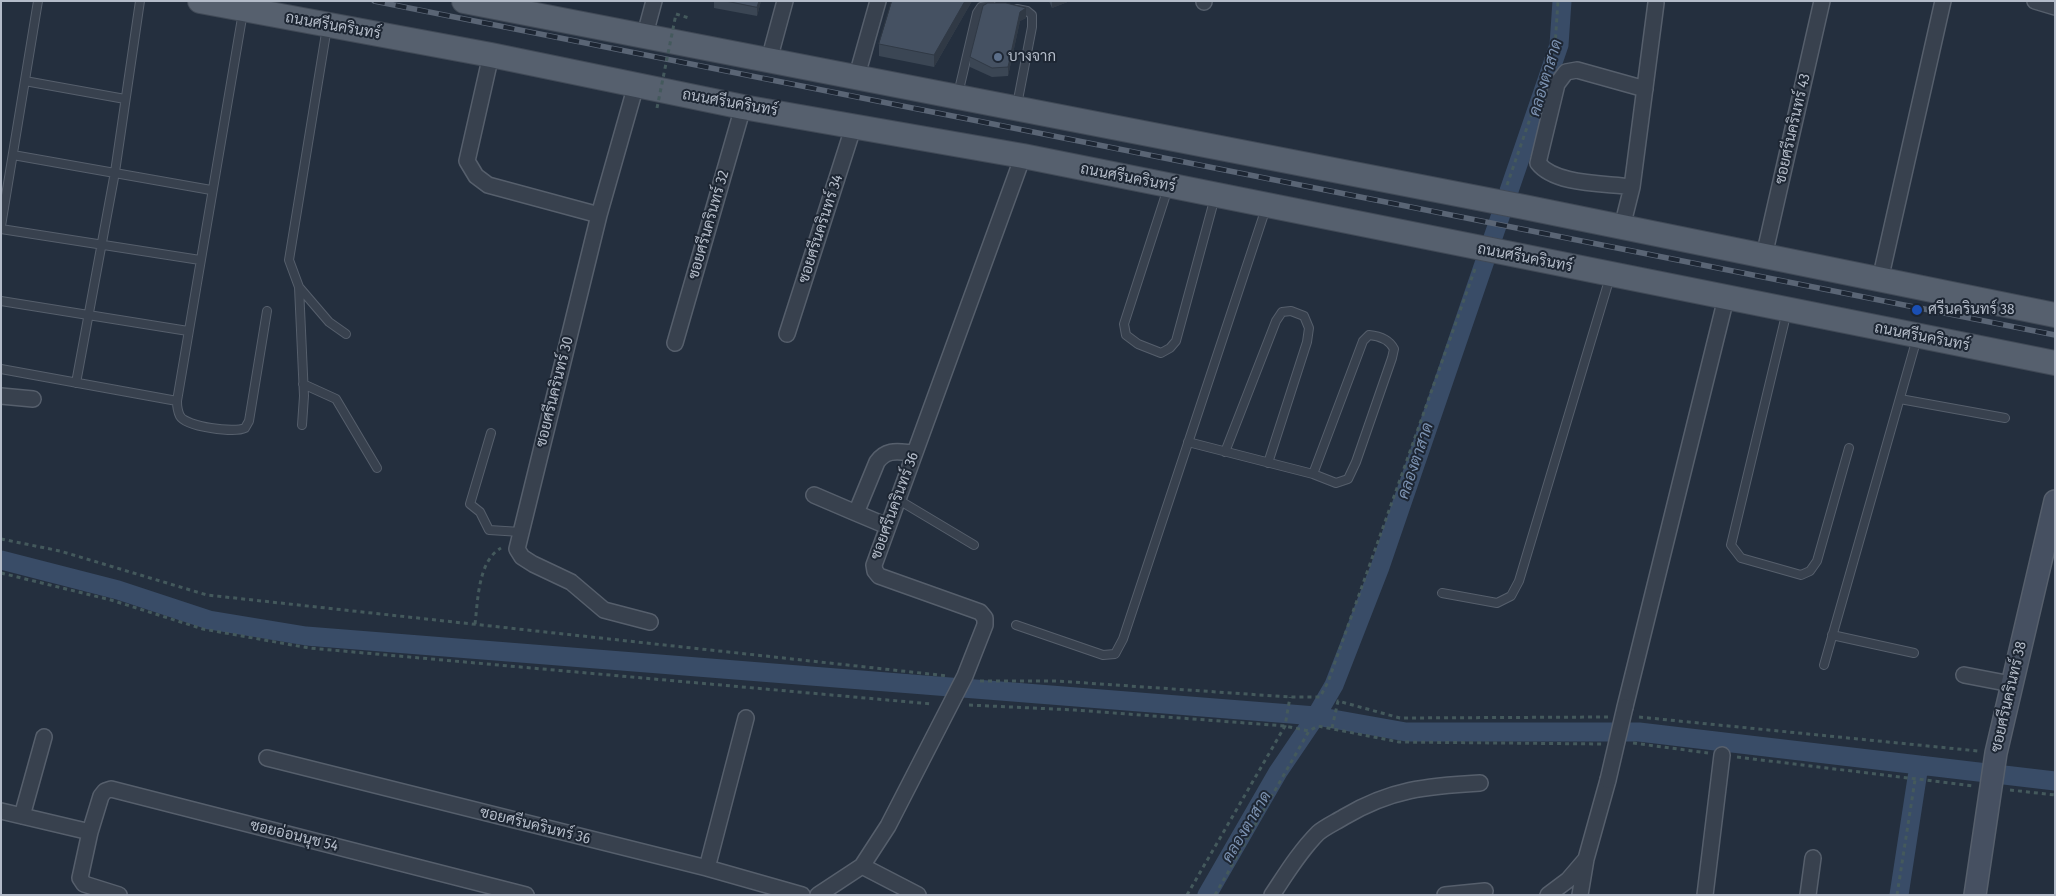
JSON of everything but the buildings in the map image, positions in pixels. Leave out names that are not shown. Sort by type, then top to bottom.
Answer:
[{"type":"main road","name":"ถนนศรีนครินทร์","points":[[200,1],[491,55],[636,86],[1023,156],[2055,364]]},
{"type":"main road","points":[[464,1],[506,5],[644,38],[769,60],[957,99],[1524,207],[2055,315]]},
{"type":"street","points":[[644,38],[654,1]]},
{"type":"street","points":[[769,60],[785,1]]},
{"type":"street","points":[[856,79],[878,1]]},
{"type":"street","name":"ซอยศรีนครินทร์ 43","points":[[1764,256],[1822,1]]},
{"type":"street","points":[[1880,280],[1943,1]]},
{"type":"street","points":[[2034,1],[2055,7]]},
{"type":"street","points":[[1622,227],[1632,186],[1656,3]]},
{"type":"street","points":[[491,55],[467,161],[470,169],[488,185],[599,215]]},
{"type":"street","points":[[1632,186],[1557,178],[1544,171],[1538,162],[1557,84],[1566,72],[1577,70],[1645,89]]},
{"type":"street","name":"ซอยศรีนครินทร์ 30","points":[[517,549],[599,215],[636,86]]},
{"type":"street","name":"ซอยศรีนครินทร์ 32","points":[[675,343],[743,106]]},
{"type":"street","name":"ซอยศรีนครินทร์ 34","points":[[787,334],[854,125]]},
{"type":"street","name":"ซอยศรีนครินทร์ 36","points":[[818,895],[862,866],[888,826],[965,676],[985,625],[985,618],[980,612],[879,576],[875,571],[874,565],[1023,156]]},
{"type":"street","points":[[1580,895],[1586,860],[1625,713],[1726,298]]},
{"type":"street","points":[[1,396],[33,399]]},
{"type":"street","points":[[856,513],[877,462],[882,455],[890,451],[914,453]]},
{"type":"street","points":[[814,495],[887,526]]},
{"type":"street","name":"ซอยศรีนครินทร์ 38","points":[[1975,895],[1996,753],[2055,501]]},
{"type":"street","points":[[517,549],[522,557],[533,564],[571,582],[604,610],[650,622]]},
{"type":"street","points":[[1964,675],[2012,684]]},
{"type":"street","points":[[707,868],[746,718]]},
{"type":"street","points":[[22,816],[44,737]]},
{"type":"street","points":[[1705,895],[1722,755]]},
{"type":"street","name":"ซอยศรีนครินทร์ 36","points":[[267,758],[707,868],[802,895]]},
{"type":"street","points":[[1272,895],[1302,852],[1319,832],[1356,810],[1396,793],[1427,786],[1480,783]]},
{"type":"street","name":"ซอยอ่อนนุช 54","points":[[119,895],[84,884],[80,878],[90,832],[102,796],[105,791],[111,789],[526,895]]},
{"type":"street","points":[[1,811],[90,832]]},
{"type":"street","points":[[1808,895],[1813,858]]},
{"type":"street","points":[[1548,895],[1568,880],[1586,860]]},
{"type":"street","points":[[862,866],[918,895]]},
{"type":"street","points":[[1445,895],[1485,891]]},
{"type":"lane","points":[[38,1],[1,227],[200,260]]},
{"type":"lane","points":[[76,383],[87,316],[116,172],[140,1]]},
{"type":"lane","points":[[957,99],[977,13],[981,7],[988,4],[1007,7],[1027,11],[1032,14],[1032,27],[1016,110]]},
{"type":"lane","points":[[244,10],[211,190],[188,331],[177,401],[180,416],[193,424],[234,431],[245,428],[249,421],[267,311]]},
{"type":"lane","points":[[302,425],[304,384],[299,287],[289,260],[327,25]]},
{"type":"lane","points":[[24,81],[125,99]]},
{"type":"lane","points":[[13,154],[211,190]]},
{"type":"lane","points":[[1169,186],[1124,324],[1126,336],[1138,344],[1161,352],[1170,348],[1176,341],[1216,195]]},
{"type":"lane","points":[[1016,625],[1103,655],[1115,654],[1123,639],[1267,206]]},
{"type":"lane","points":[[1442,593],[1497,603],[1511,596],[1519,581],[1611,275]]},
{"type":"lane","points":[[299,287],[329,322],[346,334]]},
{"type":"lane","points":[[1,301],[188,331]]},
{"type":"lane","points":[[1788,310],[1731,545],[1741,558],[1801,575],[1810,571],[1816,561],[1849,448]]},
{"type":"lane","points":[[1225,452],[1276,321],[1282,312],[1291,311],[1304,316],[1309,328],[1307,342],[1268,463]]},
{"type":"lane","points":[[1188,442],[1312,474],[1336,483],[1348,479],[1356,462],[1392,358],[1394,349],[1390,341],[1369,335],[1363,341],[1312,474]]},
{"type":"lane","points":[[1824,665],[1918,336]]},
{"type":"lane","points":[[1,369],[177,401]]},
{"type":"lane","points":[[304,384],[336,399],[377,468]]},
{"type":"lane","points":[[1900,399],[2005,418]]},
{"type":"lane","points":[[491,433],[470,504],[480,512],[489,530],[521,532]]},
{"type":"lane","points":[[897,499],[974,545]]},
{"type":"lane","points":[[1832,635],[1914,653]]},
{"type":"path","points":[[656,108],[676,14],[689,18]]},
{"type":"path","points":[[1,539],[60,552],[207,595],[685,649],[965,676],[982,682],[1057,681],[1290,697],[1320,697],[1328,682],[1477,264],[1457,244]]},
{"type":"path","points":[[475,624],[481,580],[492,553],[501,548],[517,549]]},
{"type":"path","points":[[1,573],[111,600],[203,629],[309,648],[950,706],[976,704],[1065,709],[1285,726],[1309,731]]},
{"type":"path","points":[[1187,895],[1285,726],[1290,697]]},
{"type":"path","points":[[1332,728],[1338,701],[1400,718],[1625,713],[1996,753]]},
{"type":"path","points":[[1215,895],[1309,731],[1318,726],[1399,742],[1612,744]]},
{"type":"path","points":[[1632,744],[1915,780],[2055,795]]},
{"type":"path","points":[[1897,895],[1915,780]]},
{"type":"waterway","name":"คลองตาสาด","points":[[1207,895],[1278,772],[1316,716],[1334,685],[1380,567],[1559,45],[1562,1]]},
{"type":"waterway","points":[[1,560],[118,590],[209,620],[306,636],[1316,716],[1406,732],[1639,732],[2055,781]]},
{"type":"waterway","points":[[1899,895],[1919,765]]},
{"type":"railway","points":[[374,1],[2055,335]]},
{"type":"place","name":"บางจาก","points":[[998,57]]},
{"type":"place","name":"ศรีนครินทร์ 38","points":[[1917,310]]}]
